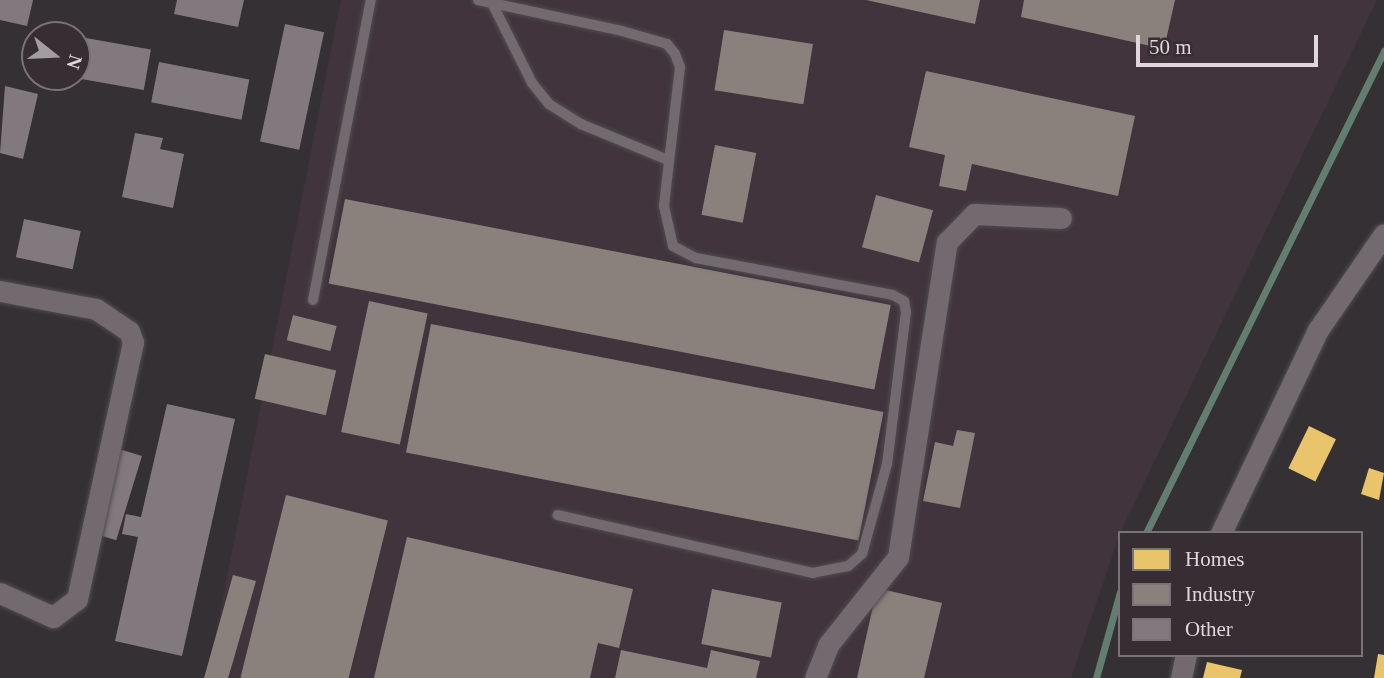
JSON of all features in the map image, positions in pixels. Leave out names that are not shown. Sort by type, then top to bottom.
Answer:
[{"type":"street","points":[[816,678],[828,645],[898,557],[947,242],[974,214],[1062,218]]},
{"type":"street","points":[[1222,531],[1318,330],[1384,234]]},
{"type":"street","points":[[0,291],[96,309],[129,331],[133,342],[77,599],[53,617],[0,593]]},
{"type":"street","points":[[1181,678],[1186,657]]},
{"type":"lane","points":[[313,300],[371,0]]},
{"type":"lane","points":[[478,0],[667,44],[680,67],[664,206],[673,247],[696,258],[904,301],[887,464],[862,554],[848,566],[813,573],[557,515]]},
{"type":"lane","points":[[492,3],[532,83],[549,104],[581,124],[668,159]]},
{"type":"shaded area","points":[[341,0],[1377,0],[1121,531],[1118,531],[1118,539],[1071,678],[207,678]]},
{"type":"building: Homes","points":[[1309,426],[1336,439],[1315,481],[1288,468]]},
{"type":"building: Homes","points":[[1369,468],[1384,473],[1379,500],[1361,494]]},
{"type":"building: Homes","points":[[1378,654],[1384,655],[1384,678],[1374,678]]},
{"type":"building: Homes","points":[[1207,662],[1242,670],[1240,678],[1203,678]]},
{"type":"building: Industry","points":[[866,0],[980,0],[975,24]]},
{"type":"building: Industry","points":[[1024,0],[1175,0],[1164,49],[1021,17]]},
{"type":"building: Industry","points":[[724,30],[813,44],[803,104],[714,90]]},
{"type":"building: Industry","points":[[926,71],[1135,116],[1118,196],[972,164],[966,191],[939,186],[945,155],[909,147]]},
{"type":"building: Industry","points":[[715,145],[756,153],[743,223],[701,215]]},
{"type":"building: Industry","points":[[876,195],[933,210],[919,262],[862,247]]},
{"type":"building: Industry","points":[[345,199],[891,305],[874,390],[329,283]]},
{"type":"building: Industry","points":[[369,301],[428,313],[400,445],[341,432]]},
{"type":"building: Industry","points":[[293,315],[337,326],[330,351],[287,340]]},
{"type":"building: Industry","points":[[431,324],[884,412],[859,541],[406,453]]},
{"type":"building: Industry","points":[[265,354],[336,370],[326,415],[255,399]]},
{"type":"building: Industry","points":[[957,430],[975,433],[960,508],[923,501],[935,442],[953,446]]},
{"type":"building: Industry","points":[[286,495],[388,520],[349,678],[241,677]]},
{"type":"building: Industry","points":[[407,537],[633,589],[619,648],[598,643],[590,678],[374,678]]},
{"type":"building: Industry","points":[[233,575],[256,581],[228,678],[204,678]]},
{"type":"building: Industry","points":[[877,588],[942,603],[924,678],[857,678]]},
{"type":"building: Industry","points":[[712,589],[782,603],[771,658],[701,644]]},
{"type":"building: Industry","points":[[621,650],[707,668],[711,650],[760,661],[756,678],[615,678]]},
{"type":"building: Other","points":[[0,0],[33,0],[28,21],[21,21],[21,25],[0,20]]},
{"type":"building: Other","points":[[177,0],[244,0],[238,27],[174,14]]},
{"type":"building: Other","points":[[285,24],[324,32],[299,150],[260,141]]},
{"type":"building: Other","points":[[91,39],[151,50],[144,90],[91,81]]},
{"type":"building: Other","points":[[159,62],[249,80],[241,120],[151,102]]},
{"type":"building: Other","points":[[5,86],[38,94],[23,159],[0,153]]},
{"type":"building: Other","points":[[135,133],[163,138],[160,149],[184,154],[173,208],[122,197]]},
{"type":"building: Other","points":[[24,219],[81,231],[73,269],[16,257]]},
{"type":"building: Other","points":[[167,404],[235,419],[182,656],[115,641],[138,537],[122,534],[126,514],[141,517]]},
{"type":"building: Other","points":[[119,449],[142,456],[116,540],[93,533]]},
{"type":"waterway","points":[[1147,531],[1384,51]]},
{"type":"waterway","points":[[1096,678],[1118,599]]}]
